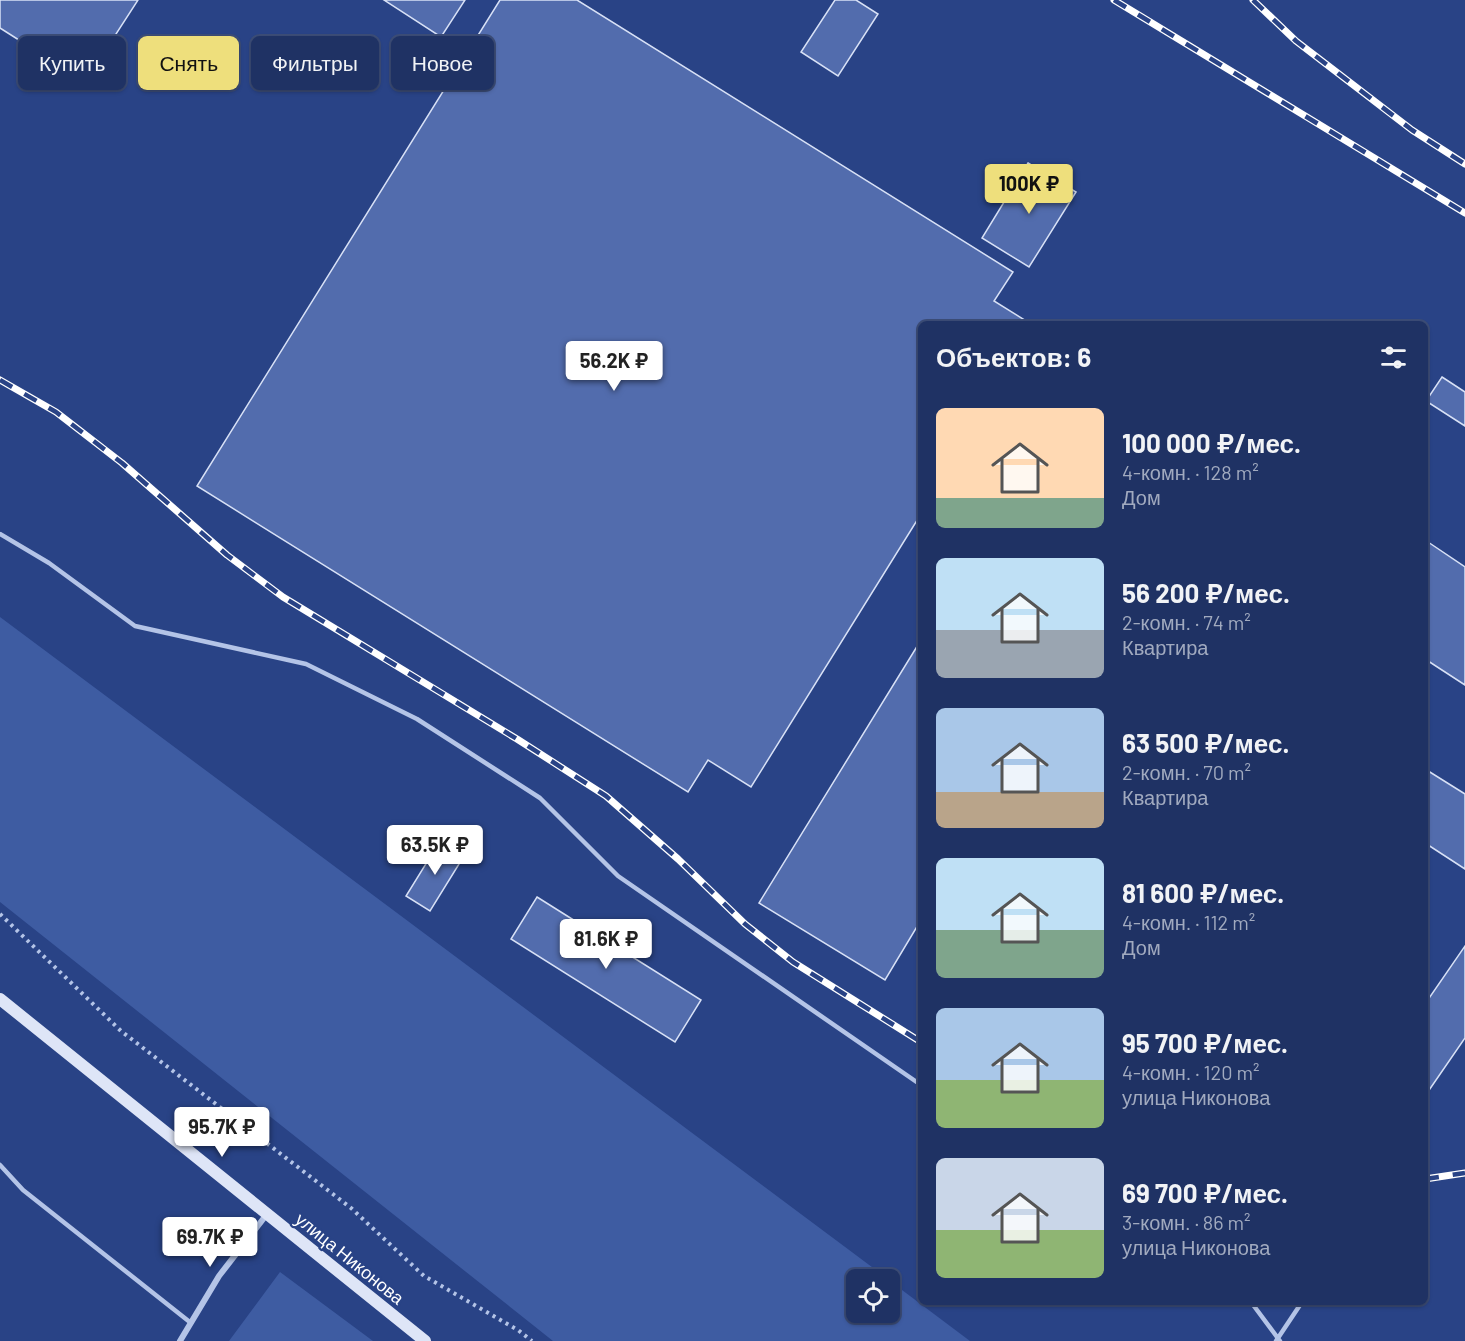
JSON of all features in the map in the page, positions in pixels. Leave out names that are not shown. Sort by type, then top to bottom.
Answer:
[{"type":"main road","name":"улица Никонова","points":[[0,999],[425,1341]]},
{"type":"street","points":[[180,1341],[219,1275],[267,1214]]},
{"type":"lane","points":[[0,534],[49,563],[135,626],[306,664],[417,719],[540,798],[618,876],[918,1082]]},
{"type":"lane","points":[[0,1166],[23,1190],[191,1323]]},
{"type":"lane","points":[[1253,1305],[1278,1340],[1300,1305]]},
{"type":"path","points":[[0,914],[121,1031],[351,1208],[424,1276],[518,1329],[532,1341]]},
{"type":"shaded area","points":[[0,617],[875,1269],[846,1269],[846,1323],[900,1323],[900,1288],[918,1302],[918,1305],[922,1305],[970,1341],[553,1341],[0,902]]},
{"type":"shaded area","points":[[280,1272],[373,1341],[229,1341]]},
{"type":"building","points":[[0,0],[138,0],[115,36],[18,36],[18,39],[0,28]]},
{"type":"building","points":[[384,0],[465,0],[439,36]]},
{"type":"building","points":[[500,0],[577,0],[1013,272],[994,301],[1026,321],[918,321],[918,519],[751,787],[708,760],[688,792],[197,486],[444,90],[494,90],[494,36],[478,36]]},
{"type":"building","points":[[835,0],[856,0],[878,14],[838,76],[801,52]]},
{"type":"building","points":[[1028,163],[1076,192],[1029,267],[982,238]]},
{"type":"building","points":[[1442,377],[1465,392],[1465,426],[1428,402],[1428,398]]},
{"type":"building","points":[[1428,542],[1465,567],[1465,685],[1428,661]]},
{"type":"building","points":[[918,645],[918,925],[885,980],[759,903]]},
{"type":"building","points":[[1428,771],[1465,794],[1465,869],[1428,845]]},
{"type":"building","points":[[440,841],[464,856],[430,911],[406,896]]},
{"type":"building","points":[[537,897],[701,1000],[675,1042],[511,939]]},
{"type":"building","points":[[1465,946],[1465,1038],[1428,1092],[1428,1000]]},
{"type":"railway","points":[[1114,0],[1465,213]]},
{"type":"railway","points":[[1253,0],[1296,41],[1412,130],[1465,164]]},
{"type":"railway","points":[[0,380],[56,412],[122,463],[227,555],[283,597],[517,739],[606,796],[678,859],[745,924],[793,962],[918,1040]]},
{"type":"railway","points":[[1428,1179],[1465,1173]]}]
